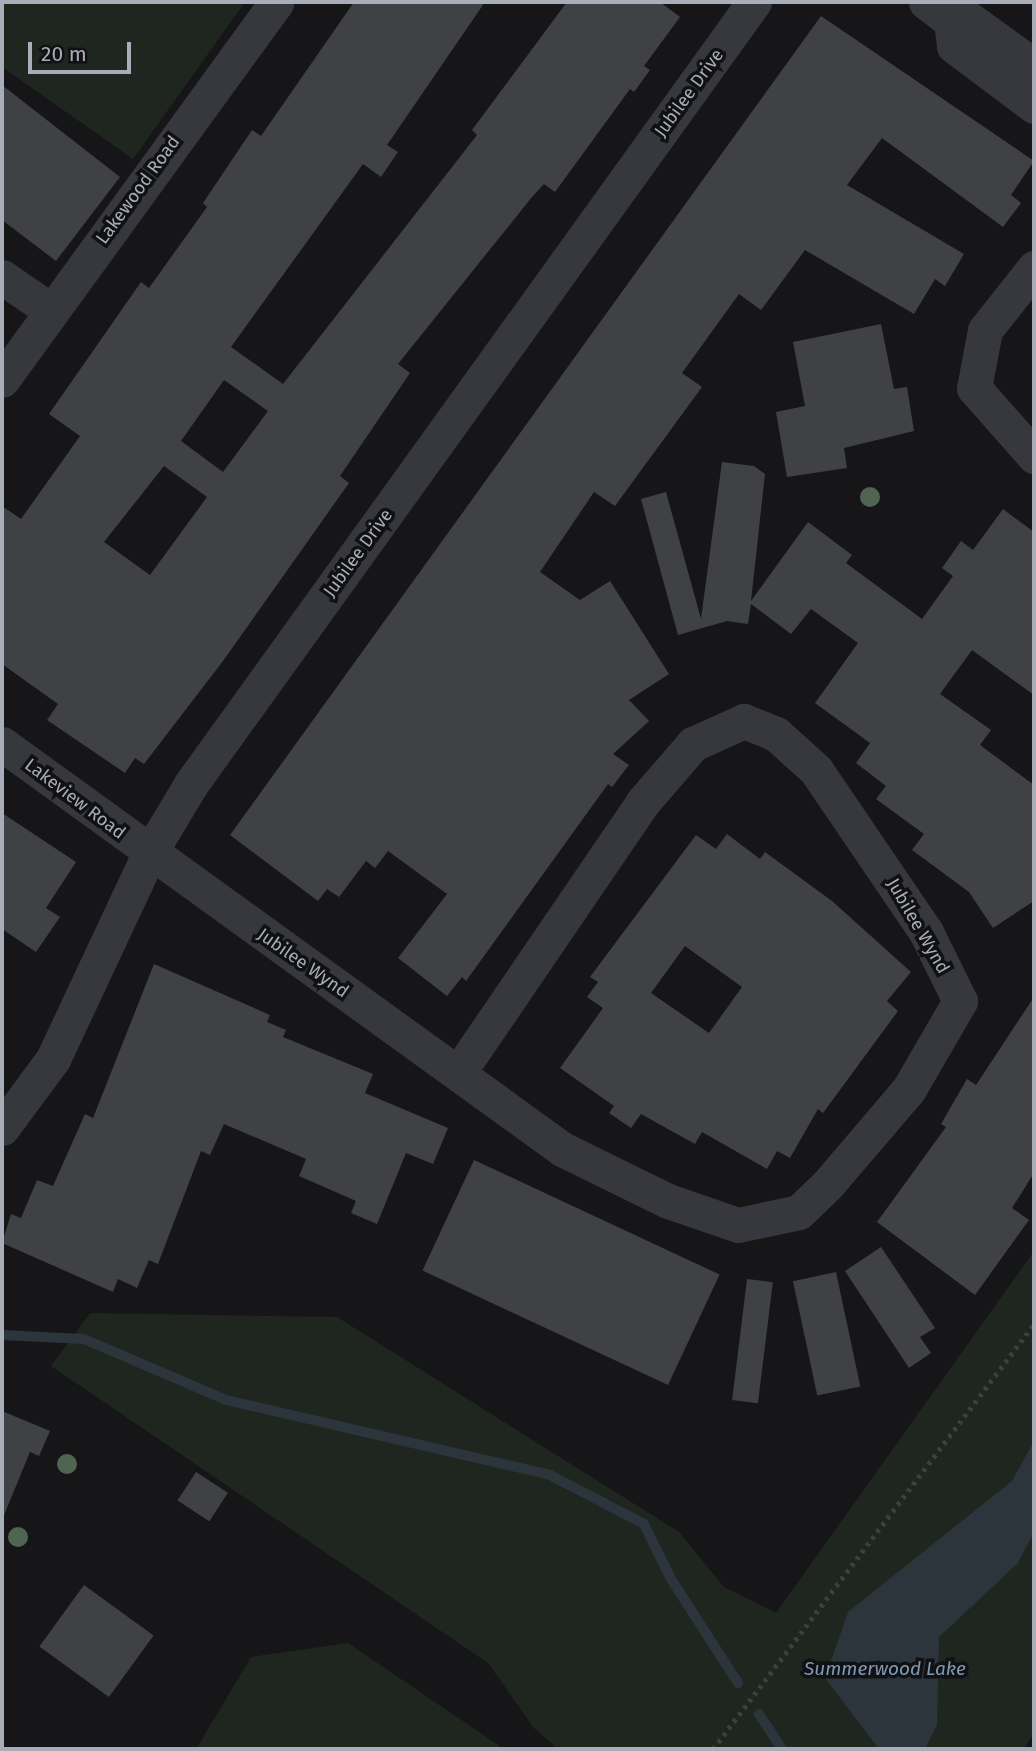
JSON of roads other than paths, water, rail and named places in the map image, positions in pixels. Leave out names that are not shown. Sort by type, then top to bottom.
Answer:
[{"type":"street","name":"Lakewood Road","points":[[2,380],[50,310],[277,2]]},
{"type":"street","name":"Jubilee Drive","points":[[2,1128],[53,1059],[149,854],[191,784],[754,2]]},
{"type":"street","points":[[938,11],[970,19],[1034,66]]},
{"type":"street","points":[[938,11],[954,46],[1034,106]]},
{"type":"street","points":[[1034,268],[985,330],[974,388],[1034,456]]},
{"type":"street","points":[[2,277],[50,310]]},
{"type":"street","name":"Jubilee Wynd","points":[[149,854],[562,1149],[668,1201],[738,1225],[799,1212],[828,1184],[909,1089],[960,1001],[926,932],[816,770],[776,734],[744,721],[693,744],[643,802],[458,1073]]},
{"type":"street","name":"Lakeview Road","points":[[2,744],[149,854]]},
{"type":"water","name":"Summerwood Lake","points":[[1034,1441],[1034,1532],[1018,1563],[939,1637],[937,1725],[925,1749],[879,1749],[825,1678],[848,1612],[1012,1481]]},
{"type":"waterway","points":[[2,1335],[84,1339],[226,1400],[550,1475],[644,1524],[671,1579],[738,1683]]},
{"type":"waterway","points":[[759,1714],[782,1749]]}]
